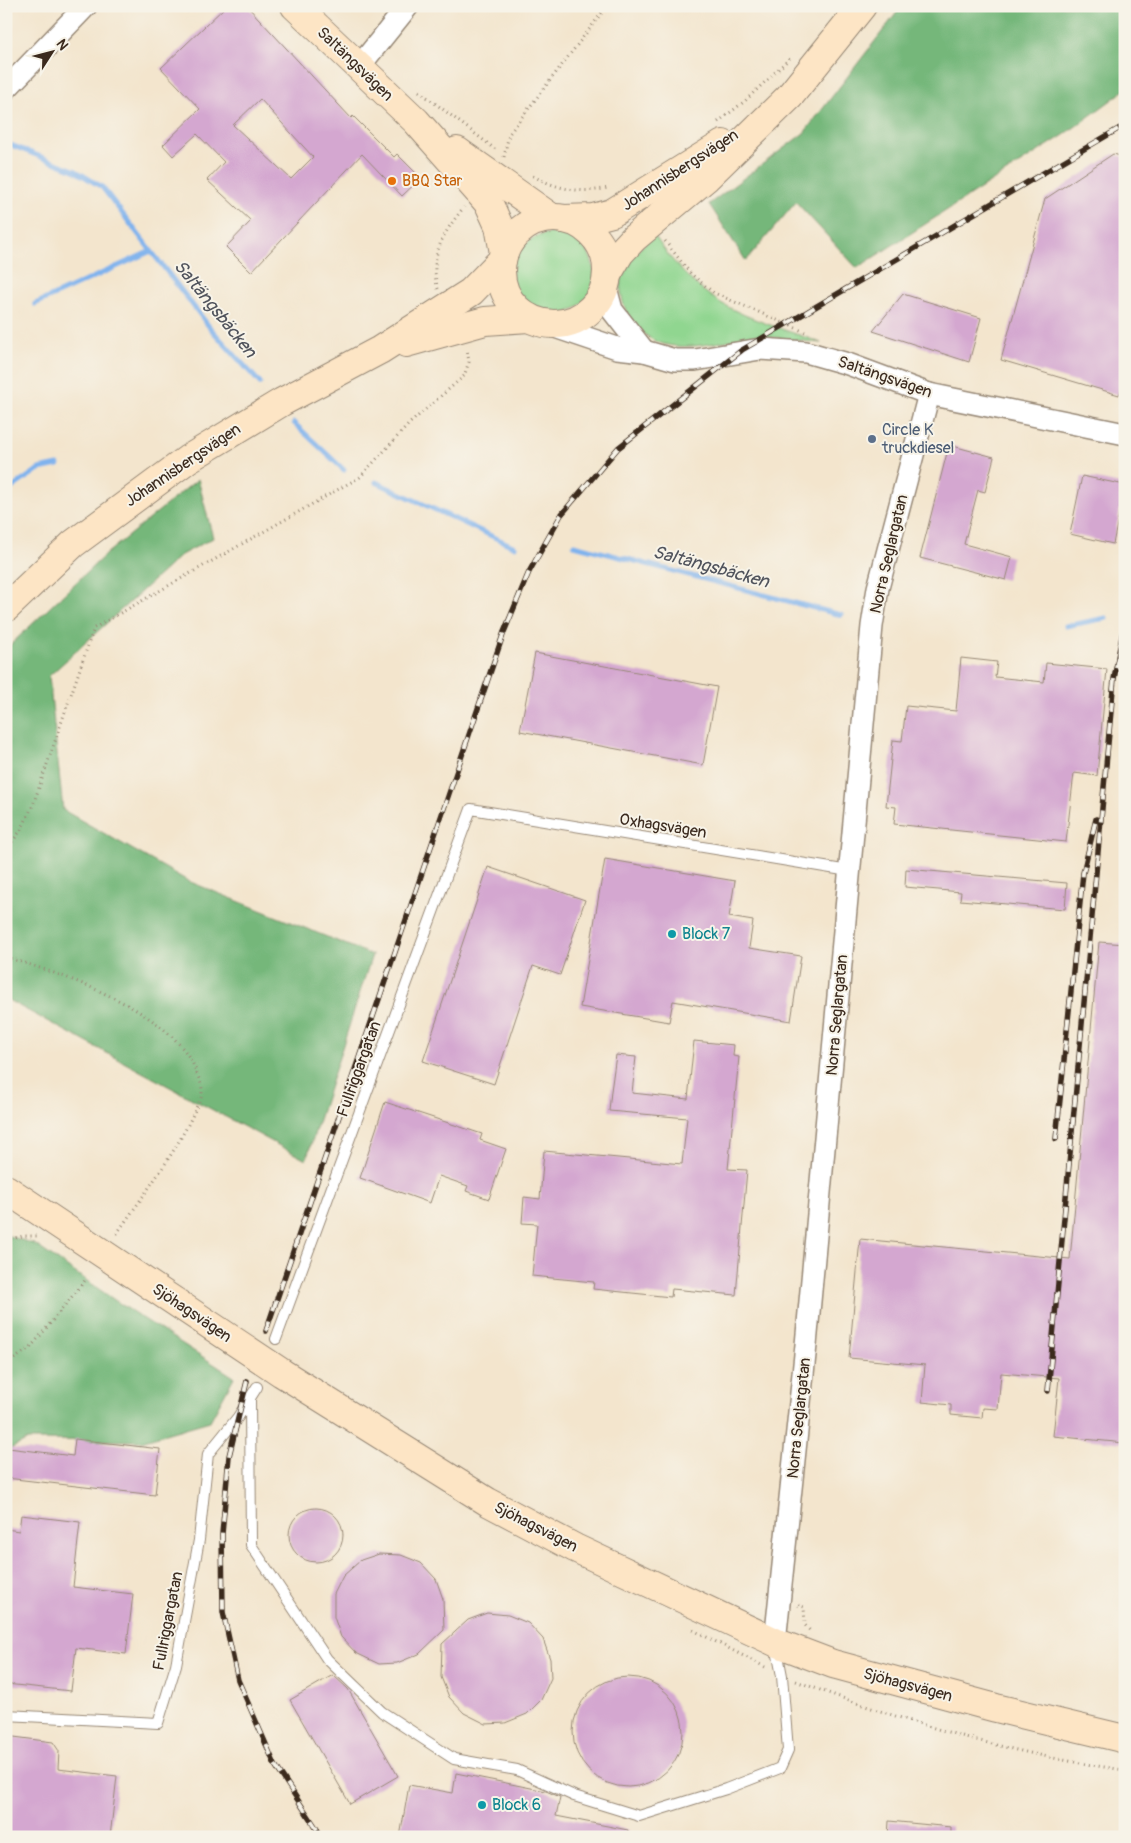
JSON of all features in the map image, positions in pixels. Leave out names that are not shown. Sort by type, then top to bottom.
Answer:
[{"type":"main road","name":"Saltängsvägen","points":[[295,6],[358,68],[416,121],[489,204],[499,226],[503,256]]},
{"type":"main road","name":"Johannisbergsvägen","points":[[606,279],[620,253],[634,238],[706,178],[789,97],[862,6]]},
{"type":"main road","name":"Johannisbergsvägen","points":[[557,218],[592,218],[612,213],[695,163],[789,97]]},
{"type":"main road","name":"Saltängsvägen","points":[[416,121],[557,218]]},
{"type":"main road","points":[[557,218],[577,223],[593,236],[599,244],[606,261],[606,279],[595,304],[582,316],[565,323],[536,321],[515,308],[505,291],[500,276],[503,256],[520,230],[532,222],[557,218]]},
{"type":"main road","name":"Johannisbergsvägen","points":[[6,608],[73,544],[188,459],[282,402],[380,350],[471,292],[503,256]]},
{"type":"main road","name":"Johannisbergsvägen","points":[[380,350],[485,321],[536,321]]},
{"type":"main road","name":"Sjöhagsvägen","points":[[6,1189],[282,1373],[488,1502],[576,1548],[775,1642],[863,1674],[1125,1739]]},
{"type":"street","points":[[6,89],[86,6]]},
{"type":"street","points":[[358,68],[408,6]]},
{"type":"street","points":[[606,279],[612,310],[644,351]]},
{"type":"street","name":"Saltängsvägen","points":[[536,321],[617,348],[644,351],[675,360],[696,360],[760,349],[806,352],[848,364],[930,394],[1125,434]]},
{"type":"street","name":"Norra Seglargatan","points":[[775,1642],[806,1345],[849,872],[878,588],[930,394]]},
{"type":"lane","name":"Oxhagsvägen","points":[[471,809],[849,872]]},
{"type":"lane","name":"Fullriggargatan","points":[[276,1340],[471,809]]},
{"type":"lane","name":"Fullriggargatan","points":[[6,1716],[158,1724],[176,1665],[198,1540],[208,1454],[257,1387]]},
{"type":"lane","points":[[250,1398],[251,1546],[327,1659],[382,1712],[454,1759],[517,1770],[574,1796],[639,1816],[726,1789],[780,1768],[788,1750],[782,1676],[775,1642]]},
{"type":"path","points":[[504,157],[509,134],[607,6]]},
{"type":"path","points":[[715,125],[745,101],[795,53]]},
{"type":"path","points":[[413,86],[510,161]]},
{"type":"path","points":[[529,173],[550,185],[566,189],[586,191],[614,187]]},
{"type":"path","points":[[660,233],[684,267],[714,293],[732,303],[814,335]]},
{"type":"path","points":[[6,850],[21,830],[33,805],[94,628],[360,476],[370,466]]},
{"type":"path","points":[[6,957],[60,974],[120,1000],[174,1039],[192,1061],[199,1079],[202,1096],[174,1149],[116,1235]]},
{"type":"path","points":[[6,1364],[31,1347],[87,1278]]},
{"type":"path","points":[[782,1676],[860,1706],[1028,1754],[1125,1770]]},
{"type":"green space","points":[[902,6],[1125,6],[1125,90],[1064,135],[857,268],[796,202],[746,261],[709,204],[804,133]]},
{"type":"green space","points":[[553,233],[569,237],[582,245],[590,258],[594,274],[590,290],[582,303],[569,311],[553,315],[537,311],[524,303],[516,290],[512,274],[516,258],[524,245],[537,237]]},
{"type":"green space","points":[[654,235],[684,273],[701,289],[721,303],[757,320],[821,343],[756,337],[694,346],[678,346],[664,344],[650,338],[638,328],[627,313],[623,302],[621,281],[623,272],[632,257]]},
{"type":"green space","points":[[198,479],[213,538],[181,555],[49,676],[63,810],[188,881],[372,955],[306,1160],[6,999],[6,649],[106,554]]},
{"type":"green space","points":[[6,1235],[34,1244],[116,1301],[234,1377],[210,1421],[141,1441],[28,1440],[6,1451]]},
{"type":"building","points":[[226,6],[247,6],[351,118],[353,116],[394,157],[397,154],[421,178],[402,196],[362,154],[251,272],[226,247],[251,221],[207,180],[224,162],[197,134],[173,156],[163,145],[200,109],[161,68]],"holes":[[[260,99],[313,157],[291,179],[233,125]]]},
{"type":"building","points":[[1113,154],[1125,157],[1125,381],[1119,395],[1001,360],[1045,199]]},
{"type":"building","points":[[903,294],[981,318],[969,362],[873,331]]},
{"type":"building","points":[[949,445],[994,457],[985,492],[978,490],[964,544],[1012,557],[1006,580],[920,558]]},
{"type":"building","points":[[1082,476],[1125,485],[1113,544],[1070,534]]},
{"type":"building","points":[[535,653],[717,687],[703,765],[520,731]]},
{"type":"building","points":[[961,658],[997,662],[995,677],[1044,682],[1046,663],[1107,669],[1097,776],[1074,773],[1066,842],[894,824],[896,807],[886,806],[893,740],[902,741],[906,706],[956,711]]},
{"type":"building","name":"Block 7","points":[[605,859],[735,881],[729,917],[753,921],[749,948],[801,956],[791,1021],[673,1001],[669,1022],[580,1007]]},
{"type":"building","points":[[488,867],[585,900],[560,975],[533,966],[494,1084],[423,1061]]},
{"type":"building","points":[[906,869],[1067,883],[1065,909],[960,900],[961,892],[905,887]]},
{"type":"building","points":[[1099,942],[1125,944],[1125,1443],[1053,1436],[1059,1378],[1001,1373],[998,1409],[983,1408],[982,1418],[951,1415],[951,1405],[922,1402],[925,1365],[849,1358],[860,1239],[1070,1259]]},
{"type":"building","points":[[694,1041],[734,1045],[733,1056],[739,1057],[728,1169],[747,1170],[736,1295],[672,1289],[671,1297],[593,1289],[594,1282],[532,1276],[537,1224],[522,1223],[524,1197],[540,1199],[544,1151],[682,1164],[687,1118],[609,1111],[616,1055],[636,1057],[632,1093],[688,1099]]},
{"type":"building","points":[[385,1102],[482,1134],[480,1140],[506,1149],[489,1199],[466,1191],[468,1186],[439,1176],[430,1203],[360,1178]]},
{"type":"building","points":[[75,1439],[160,1449],[155,1495],[6,1478],[8,1448],[73,1456]]},
{"type":"building","points":[[316,1508],[326,1510],[335,1516],[341,1525],[343,1535],[341,1545],[335,1554],[326,1560],[316,1562],[306,1560],[297,1554],[291,1545],[289,1535],[291,1525],[297,1516],[306,1510]]},
{"type":"building","points":[[21,1515],[80,1522],[73,1587],[133,1594],[126,1654],[76,1648],[71,1691],[6,1684],[6,1529],[19,1531]]},
{"type":"building","points":[[379,1554],[401,1555],[421,1563],[436,1579],[443,1599],[444,1630],[419,1654],[397,1663],[379,1664],[356,1653],[341,1637],[334,1617],[334,1594],[343,1576],[361,1560]]},
{"type":"building","points":[[487,1613],[508,1615],[528,1623],[543,1639],[550,1659],[551,1678],[541,1700],[527,1714],[505,1723],[486,1724],[464,1713],[449,1697],[441,1677],[442,1644],[468,1620]]},
{"type":"building","points":[[333,1675],[348,1689],[398,1776],[350,1804],[290,1700]]},
{"type":"building","points":[[628,1677],[649,1681],[667,1693],[679,1711],[683,1732],[679,1753],[667,1771],[649,1783],[628,1787],[607,1783],[589,1771],[577,1753],[573,1732],[577,1711],[589,1693],[607,1681]]},
{"type":"building","points":[[6,1736],[53,1742],[59,1751],[58,1769],[117,1776],[110,1837],[6,1837]]},
{"type":"building","name":"Block 6","points":[[456,1773],[546,1791],[560,1797],[556,1816],[628,1830],[627,1837],[400,1837],[409,1785],[453,1793]]},
{"type":"building","points":[[889,1821],[951,1827],[951,1837],[888,1837]]},
{"type":"waterway","name":"Saltängsbäcken","points":[[6,143],[74,170],[102,187],[211,329],[260,383]]},
{"type":"waterway","name":"Saltängsbäcken","points":[[35,304],[151,251]]},
{"type":"waterway","name":"Saltängsbäcken","points":[[294,423],[344,470]]},
{"type":"waterway","points":[[6,492],[39,469],[58,465]]},
{"type":"waterway","name":"Saltängsbäcken","points":[[376,482],[515,547]]},
{"type":"waterway","name":"Saltängsbäcken","points":[[574,545],[841,615]]},
{"type":"waterway","name":"Saltängsbäcken","points":[[1066,626],[1106,618]]},
{"type":"railway","points":[[266,1331],[504,632],[529,572],[561,515],[618,448],[742,350],[1125,125]]},
{"type":"railway","points":[[1048,1391],[1114,679],[1125,620]]},
{"type":"railway","points":[[1056,1139],[1083,873],[1096,819]]},
{"type":"railway","points":[[247,1381],[229,1456],[222,1534],[223,1612],[238,1680],[275,1765],[322,1837]]},
{"type":"place","name":"BBQ Star","points":[[392,181]]},
{"type":"place","name":"Circle K truckdiesel","points":[[872,439]]},
{"type":"place","name":"Block 7","points":[[672,934]]},
{"type":"place","name":"Block 6","points":[[482,1805]]}]
